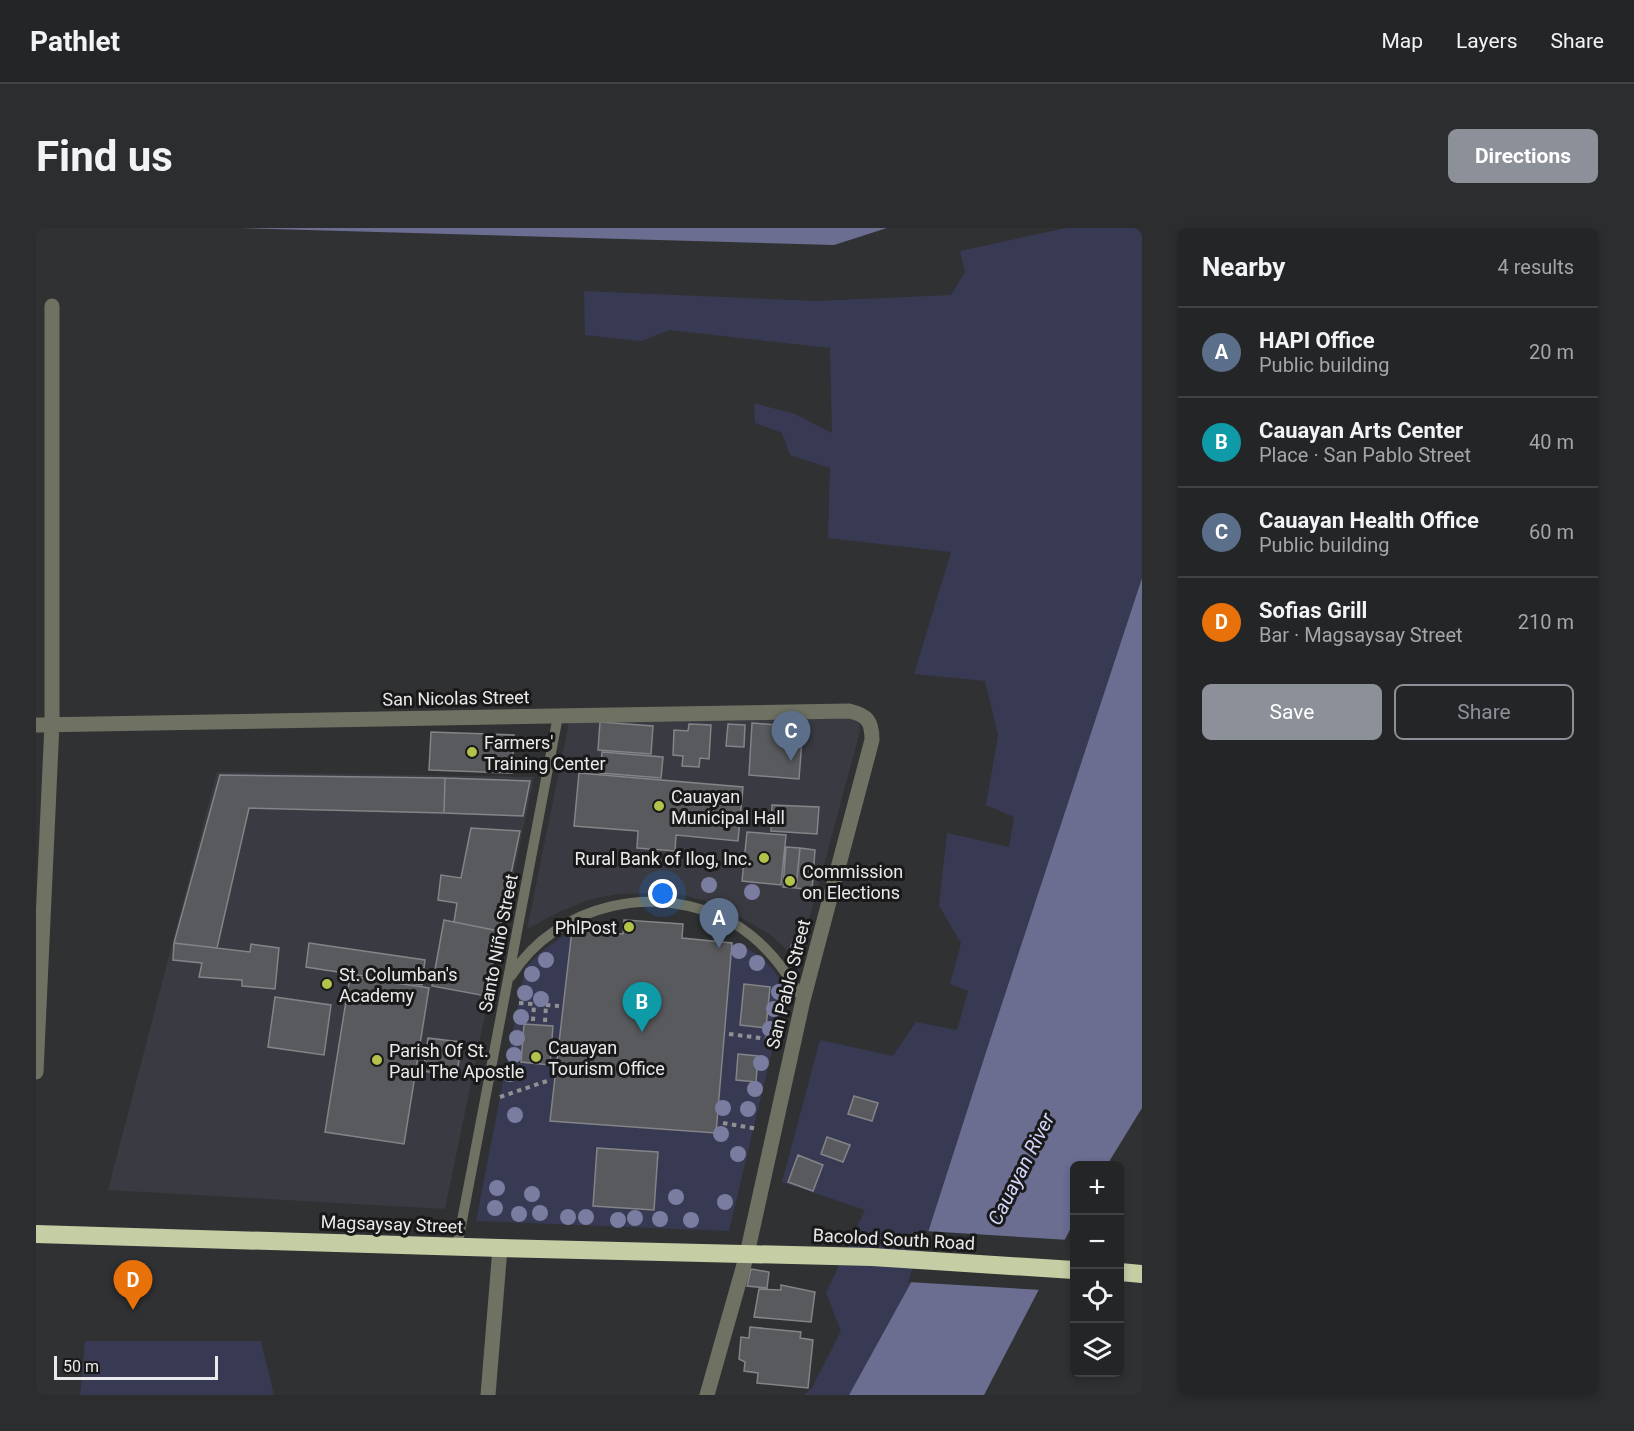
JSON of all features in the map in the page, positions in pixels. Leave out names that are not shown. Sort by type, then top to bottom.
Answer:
[{"type":"highway","name":"Magsaysay Street","points":[[36,1234],[747,1254]]},
{"type":"highway","name":"Bacolod South Road","points":[[747,1254],[872,1257],[1070,1270]]},
{"type":"street","points":[[36,1072],[38,975],[52,724],[52,306]]},
{"type":"street","name":"San Nicolas Street","points":[[36,725],[849,711],[860,713],[870,724]]},
{"type":"street","name":"San Pablo Street","points":[[707,1395],[747,1254],[803,1000],[872,740],[870,724]]},
{"type":"street","points":[[488,1395],[500,1248]]},
{"type":"lane","name":"Santo Niño Street","points":[[457,1247],[558,716]]},
{"type":"lane","points":[[507,983],[520,962],[538,944],[558,928],[581,915],[632,902],[658,902],[684,905],[733,923],[774,956],[803,1000]]},
{"type":"path","points":[[503,1002],[559,1006]]},
{"type":"path","points":[[533,1021],[534,1004]]},
{"type":"path","points":[[545,1022],[546,1005]]},
{"type":"path","points":[[729,1034],[793,1042]]},
{"type":"path","points":[[484,1103],[550,1080]]},
{"type":"path","points":[[723,1123],[774,1132]]},
{"type":"shaded area","points":[[1066,228],[1142,228],[1142,578],[913,1279],[849,1395],[804,1395],[812,1388],[841,1331],[826,1293],[865,1210],[782,1182],[820,1040],[893,1056],[916,1022],[957,1030],[968,991],[950,984],[961,943],[939,906],[947,833],[1009,847],[1014,817],[986,805],[998,735],[985,681],[914,674],[951,552],[828,538],[830,468],[790,455],[782,433],[755,423],[754,403],[795,414],[832,433],[830,348],[669,330],[641,341],[585,335],[584,291],[817,301],[951,295],[965,272],[960,251]]},
{"type":"shaded area","points":[[852,718],[859,724],[860,731],[798,961],[771,935],[740,917],[709,902],[667,893],[617,894],[588,900],[527,929],[569,722]]},
{"type":"shaded area","name":"St. Columban's Academy","points":[[217,772],[534,777],[445,1209],[108,1190]]},
{"type":"shaded area","points":[[572,930],[550,1121],[716,1133],[732,943],[750,950],[765,960],[782,983],[786,992],[729,1231],[476,1221],[525,968],[541,952]]},
{"type":"shaded area","points":[[85,1341],[261,1341],[274,1395],[80,1395]]},
{"type":"water","points":[[240,228],[887,228],[834,245]]},
{"type":"water","name":"Cauayan River","points":[[1142,578],[1142,1108],[1109,1161],[1070,1161],[1070,1230],[984,1395],[849,1395],[913,1279]]},
{"type":"pier","points":[[925,1231],[1069,1240],[1042,1290],[908,1282]]},
{"type":"building","points":[[600,722],[653,726],[651,754],[598,750]]},
{"type":"building","points":[[752,723],[803,727],[799,779],[749,775]]},
{"type":"building","points":[[689,724],[711,725],[709,759],[700,758],[699,767],[682,766],[683,756],[673,755],[674,730],[688,731]]},
{"type":"building","points":[[728,724],[745,725],[744,747],[726,746]]},
{"type":"building","name":"Farmers' Training Center","points":[[431,732],[514,735],[512,773],[429,770]]},
{"type":"building","points":[[602,752],[663,757],[661,778],[600,773]]},
{"type":"building","name":"Cauayan Municipal Hall","points":[[579,773],[743,787],[738,841],[676,835],[675,851],[637,848],[638,831],[574,826]]},
{"type":"building","points":[[220,775],[445,778],[444,813],[249,808],[217,948],[174,943]]},
{"type":"building","points":[[445,778],[530,781],[523,816],[444,813]]},
{"type":"building","points":[[772,805],[819,807],[817,834],[771,831]]},
{"type":"building","points":[[471,828],[520,831],[499,931],[454,922],[457,903],[438,900],[441,875],[461,878]]},
{"type":"building","name":"Rural Bank of Ilog, Inc.","points":[[747,832],[786,835],[781,885],[742,881]]},
{"type":"building","points":[[786,847],[800,848],[796,888],[783,887]]},
{"type":"building","points":[[800,848],[815,850],[812,890],[796,888]]},
{"type":"building","points":[[444,920],[499,931],[486,996],[432,986]]},
{"type":"building","points":[[624,920],[683,924],[682,938],[732,943],[716,1133],[550,1121],[572,930],[623,934]]},
{"type":"building","points":[[174,943],[250,952],[251,944],[279,948],[275,989],[242,986],[242,980],[199,977],[202,963],[173,960]]},
{"type":"building","points":[[309,943],[425,960],[422,985],[306,967]]},
{"type":"building","name":"Parish Of St. Paul The Apostle","points":[[350,976],[429,988],[404,1144],[325,1132]]},
{"type":"building","points":[[744,984],[770,987],[766,1028],[740,1025]]},
{"type":"building","points":[[275,997],[331,1005],[324,1055],[268,1047]]},
{"type":"building","points":[[524,1024],[553,1026],[550,1065],[521,1062]]},
{"type":"building","points":[[428,1038],[461,1042],[457,1076],[423,1071]]},
{"type":"building","points":[[738,1054],[758,1056],[756,1082],[736,1080]]},
{"type":"building","points":[[854,1096],[878,1103],[872,1121],[848,1114]]},
{"type":"building","points":[[827,1137],[850,1145],[843,1162],[821,1154]]},
{"type":"building","points":[[597,1148],[658,1152],[654,1210],[593,1206]]},
{"type":"building","points":[[798,1155],[823,1165],[813,1191],[788,1182]]},
{"type":"building","points":[[751,1269],[769,1272],[767,1288],[747,1286]]},
{"type":"building","points":[[781,1285],[815,1292],[811,1322],[754,1317],[759,1289],[781,1290]]},
{"type":"building","points":[[750,1327],[801,1332],[800,1338],[813,1340],[808,1388],[757,1383],[758,1373],[744,1371],[745,1362],[739,1359],[741,1337],[749,1338]]},
{"type":"place","name":"Farmers' Training Center","points":[[472,752]]},
{"type":"place","name":"Cauayan Health Office","points":[[791,761]]},
{"type":"place","name":"Cauayan Municipal Hall","points":[[659,806]]},
{"type":"place","name":"Rural Bank of Ilog, Inc.","points":[[764,858]]},
{"type":"place","name":"Commission on Elections","points":[[790,881]]},
{"type":"place","name":"PhlPost","points":[[629,927]]},
{"type":"place","name":"HAPI Office","points":[[719,948]]},
{"type":"place","name":"St. Columban's Academy","points":[[327,984]]},
{"type":"place","name":"Cauayan Arts Center","points":[[642,1032]]},
{"type":"place","name":"Cauayan Tourism Office","points":[[536,1057]]},
{"type":"place","name":"Parish Of St. Paul The Apostle","points":[[377,1060]]},
{"type":"place","name":"Sofias Grill","points":[[133,1310]]}]
